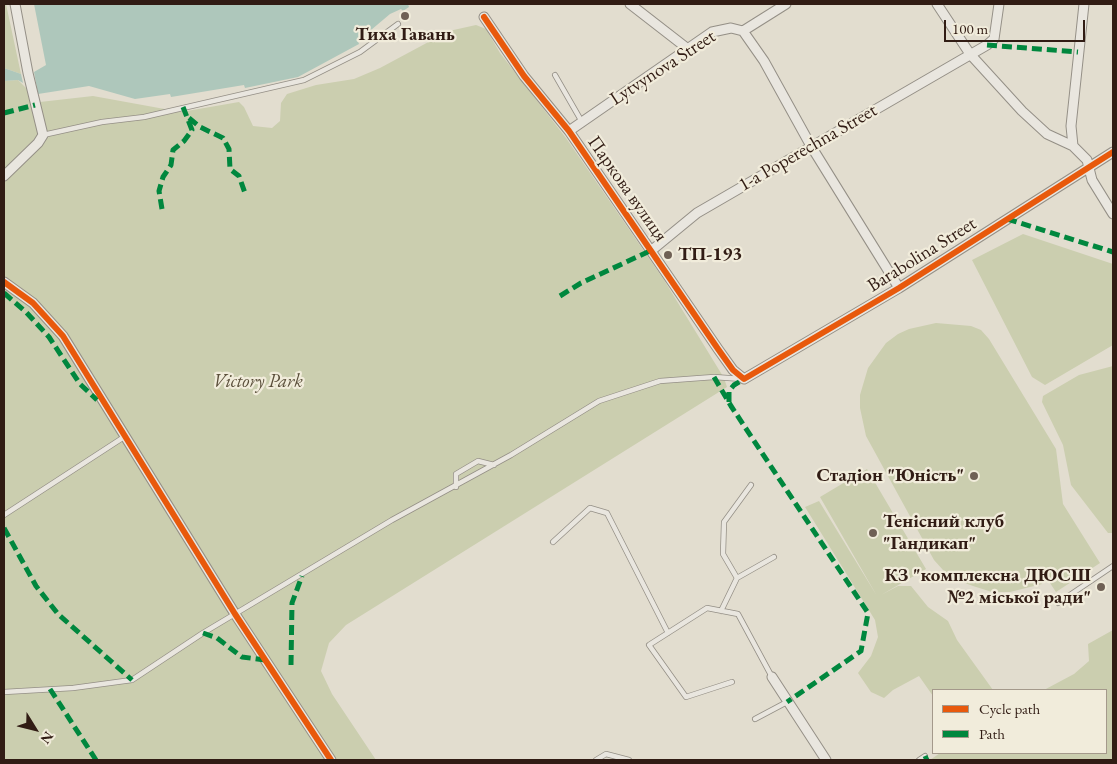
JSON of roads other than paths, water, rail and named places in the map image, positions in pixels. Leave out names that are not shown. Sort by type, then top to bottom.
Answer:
[{"type":"street","points":[[4,176],[38,144],[43,135],[28,73],[15,4]]},
{"type":"street","points":[[630,4],[688,49]]},
{"type":"street","name":"Lytvynova Street","points":[[569,131],[712,32],[730,28],[742,31],[786,4]]},
{"type":"street","points":[[937,4],[970,54],[1022,111],[1047,134],[1073,146],[1087,160],[1092,180],[1113,214]]},
{"type":"street","name":"1-a Poperechna Street","points":[[652,250],[696,213],[987,45],[994,39],[999,4]]},
{"type":"street","points":[[1073,146],[1071,126],[1084,4]]},
{"type":"street","name":"Паркова вулиця","points":[[484,17],[528,82],[569,131],[733,370],[744,379]]},
{"type":"street","points":[[742,31],[764,62],[811,146],[899,288]]},
{"type":"street","name":"Barabolina Street","points":[[744,379],[899,288],[1113,152]]},
{"type":"street","points":[[4,282],[33,303],[63,336],[89,376],[124,437],[331,760]]},
{"type":"street","points":[[772,677],[826,760]]},
{"type":"lane","points":[[43,135],[102,122],[144,117],[304,80],[360,52],[398,24]]},
{"type":"lane","points":[[555,75],[582,122]]},
{"type":"lane","points":[[4,692],[72,688],[132,680],[163,658],[392,520],[456,487],[599,401],[660,381],[714,377],[744,379]]},
{"type":"lane","points":[[4,515],[124,437]]},
{"type":"lane","points":[[456,487],[456,474],[471,465],[478,461],[494,465]]},
{"type":"lane","points":[[737,578],[723,554],[724,522],[750,485]]},
{"type":"lane","points":[[553,542],[590,508],[608,512],[668,633]]},
{"type":"lane","points":[[722,611],[737,578],[774,557]]},
{"type":"lane","points":[[1058,603],[1113,566]]},
{"type":"lane","points":[[732,682],[686,697],[649,645],[707,608],[738,614],[772,677]]},
{"type":"lane","points":[[756,719],[787,702]]},
{"type":"lane","points":[[596,760],[606,754],[628,760]]},
{"type":"lane","points":[[919,760],[924,756]]},
{"type":"place","name":"Тиха Гавань","points":[[405,16]]},
{"type":"place","name":"ТП-193","points":[[668,255]]},
{"type":"place","name":"Стадіон \"Юність\"","points":[[974,476]]},
{"type":"place","name":"Тенісний клуб \"Гандикап\"","points":[[873,533]]},
{"type":"place","name":"КЗ \"комплексна ДЮСШ №2 міської ради\"","points":[[1101,587]]},
{"type":"park label","name":"Victory Park","points":[[258,382]]}]
